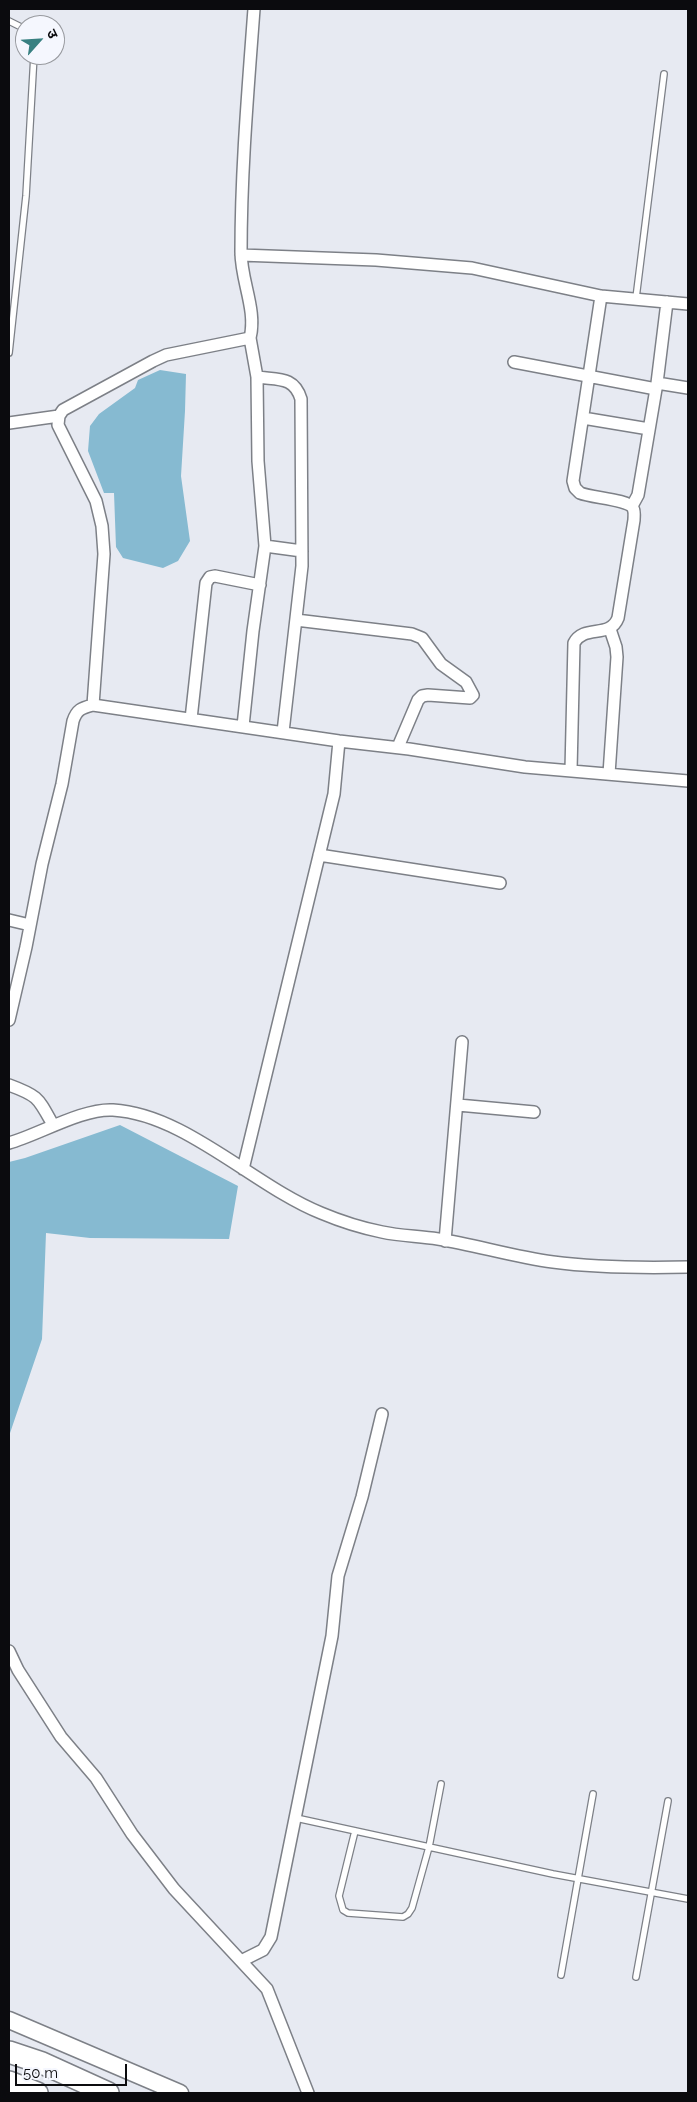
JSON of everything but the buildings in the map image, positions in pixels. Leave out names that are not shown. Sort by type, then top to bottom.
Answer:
[{"type":"highway","points":[[9,2052],[42,2063],[108,2093]]},
{"type":"highway","points":[[9,2082],[37,2093]]},
{"type":"street","points":[[243,726],[265,546],[258,461],[257,377],[250,338],[252,324],[241,255],[242,195],[254,9]]},
{"type":"street","points":[[241,255],[376,260],[472,268],[602,296],[688,304]]},
{"type":"street","points":[[571,770],[574,642],[577,636],[584,633],[610,629],[616,625],[635,512],[632,506],[625,503],[586,495],[574,488],[573,481],[602,296]]},
{"type":"street","points":[[632,506],[638,495],[656,386],[667,302]]},
{"type":"street","points":[[94,705],[104,554],[102,526],[96,501],[58,425],[59,416],[63,410],[153,361],[178,352],[250,338]]},
{"type":"street","points":[[514,362],[589,377],[656,386],[688,388]]},
{"type":"street","points":[[257,377],[287,381],[298,390],[301,399],[302,551],[283,732]]},
{"type":"street","points":[[9,423],[59,416]]},
{"type":"street","points":[[583,418],[649,429]]},
{"type":"street","points":[[265,546],[302,551]]},
{"type":"street","points":[[191,719],[206,583],[210,577],[215,576],[260,585]]},
{"type":"street","points":[[296,620],[412,634],[422,638],[441,664],[466,682],[473,695],[470,698],[422,696],[418,700],[398,747]]},
{"type":"street","points":[[609,774],[616,657],[616,647],[610,629]]},
{"type":"street","points":[[9,1020],[42,864],[62,784],[73,721],[78,710],[94,705],[339,741],[398,747],[525,767],[688,781]]},
{"type":"street","points":[[243,1169],[334,794],[339,741]]},
{"type":"street","points":[[319,855],[500,883]]},
{"type":"street","points":[[9,920],[30,925]]},
{"type":"street","points":[[446,1241],[462,1042]]},
{"type":"street","points":[[9,1085],[33,1095],[53,1126]]},
{"type":"street","points":[[458,1104],[534,1112]]},
{"type":"street","points":[[9,1142],[100,1111],[132,1112],[172,1127],[243,1169],[270,1188],[320,1212],[380,1232],[446,1241],[551,1262],[608,1267],[688,1267]]},
{"type":"street","points":[[241,1961],[263,1950],[271,1937],[332,1636],[338,1576],[362,1497],[382,1414]]},
{"type":"street","points":[[9,1655],[57,1731],[96,1778],[128,1828],[174,1890],[261,1981],[273,2000],[308,2093]]},
{"type":"street","points":[[9,2020],[180,2093]]},
{"type":"lane","points":[[9,353],[26,196],[33,65]]},
{"type":"lane","points":[[636,298],[664,74]]},
{"type":"lane","points":[[354,1831],[339,1896],[343,1910],[348,1913],[396,1918],[408,1914],[412,1908],[429,1847],[441,1784]]},
{"type":"lane","points":[[561,1975],[593,1794]]},
{"type":"lane","points":[[636,1977],[668,1801]]},
{"type":"lane","points":[[296,1818],[577,1878],[688,1899]]},
{"type":"water","points":[[160,370],[186,374],[181,476],[190,541],[178,561],[163,568],[123,558],[116,547],[114,493],[104,493],[88,451],[90,426],[99,414],[135,388],[138,380]]},
{"type":"water","points":[[120,1125],[238,1186],[229,1239],[90,1238],[46,1233],[42,1339],[9,1436],[9,1162]]}]
